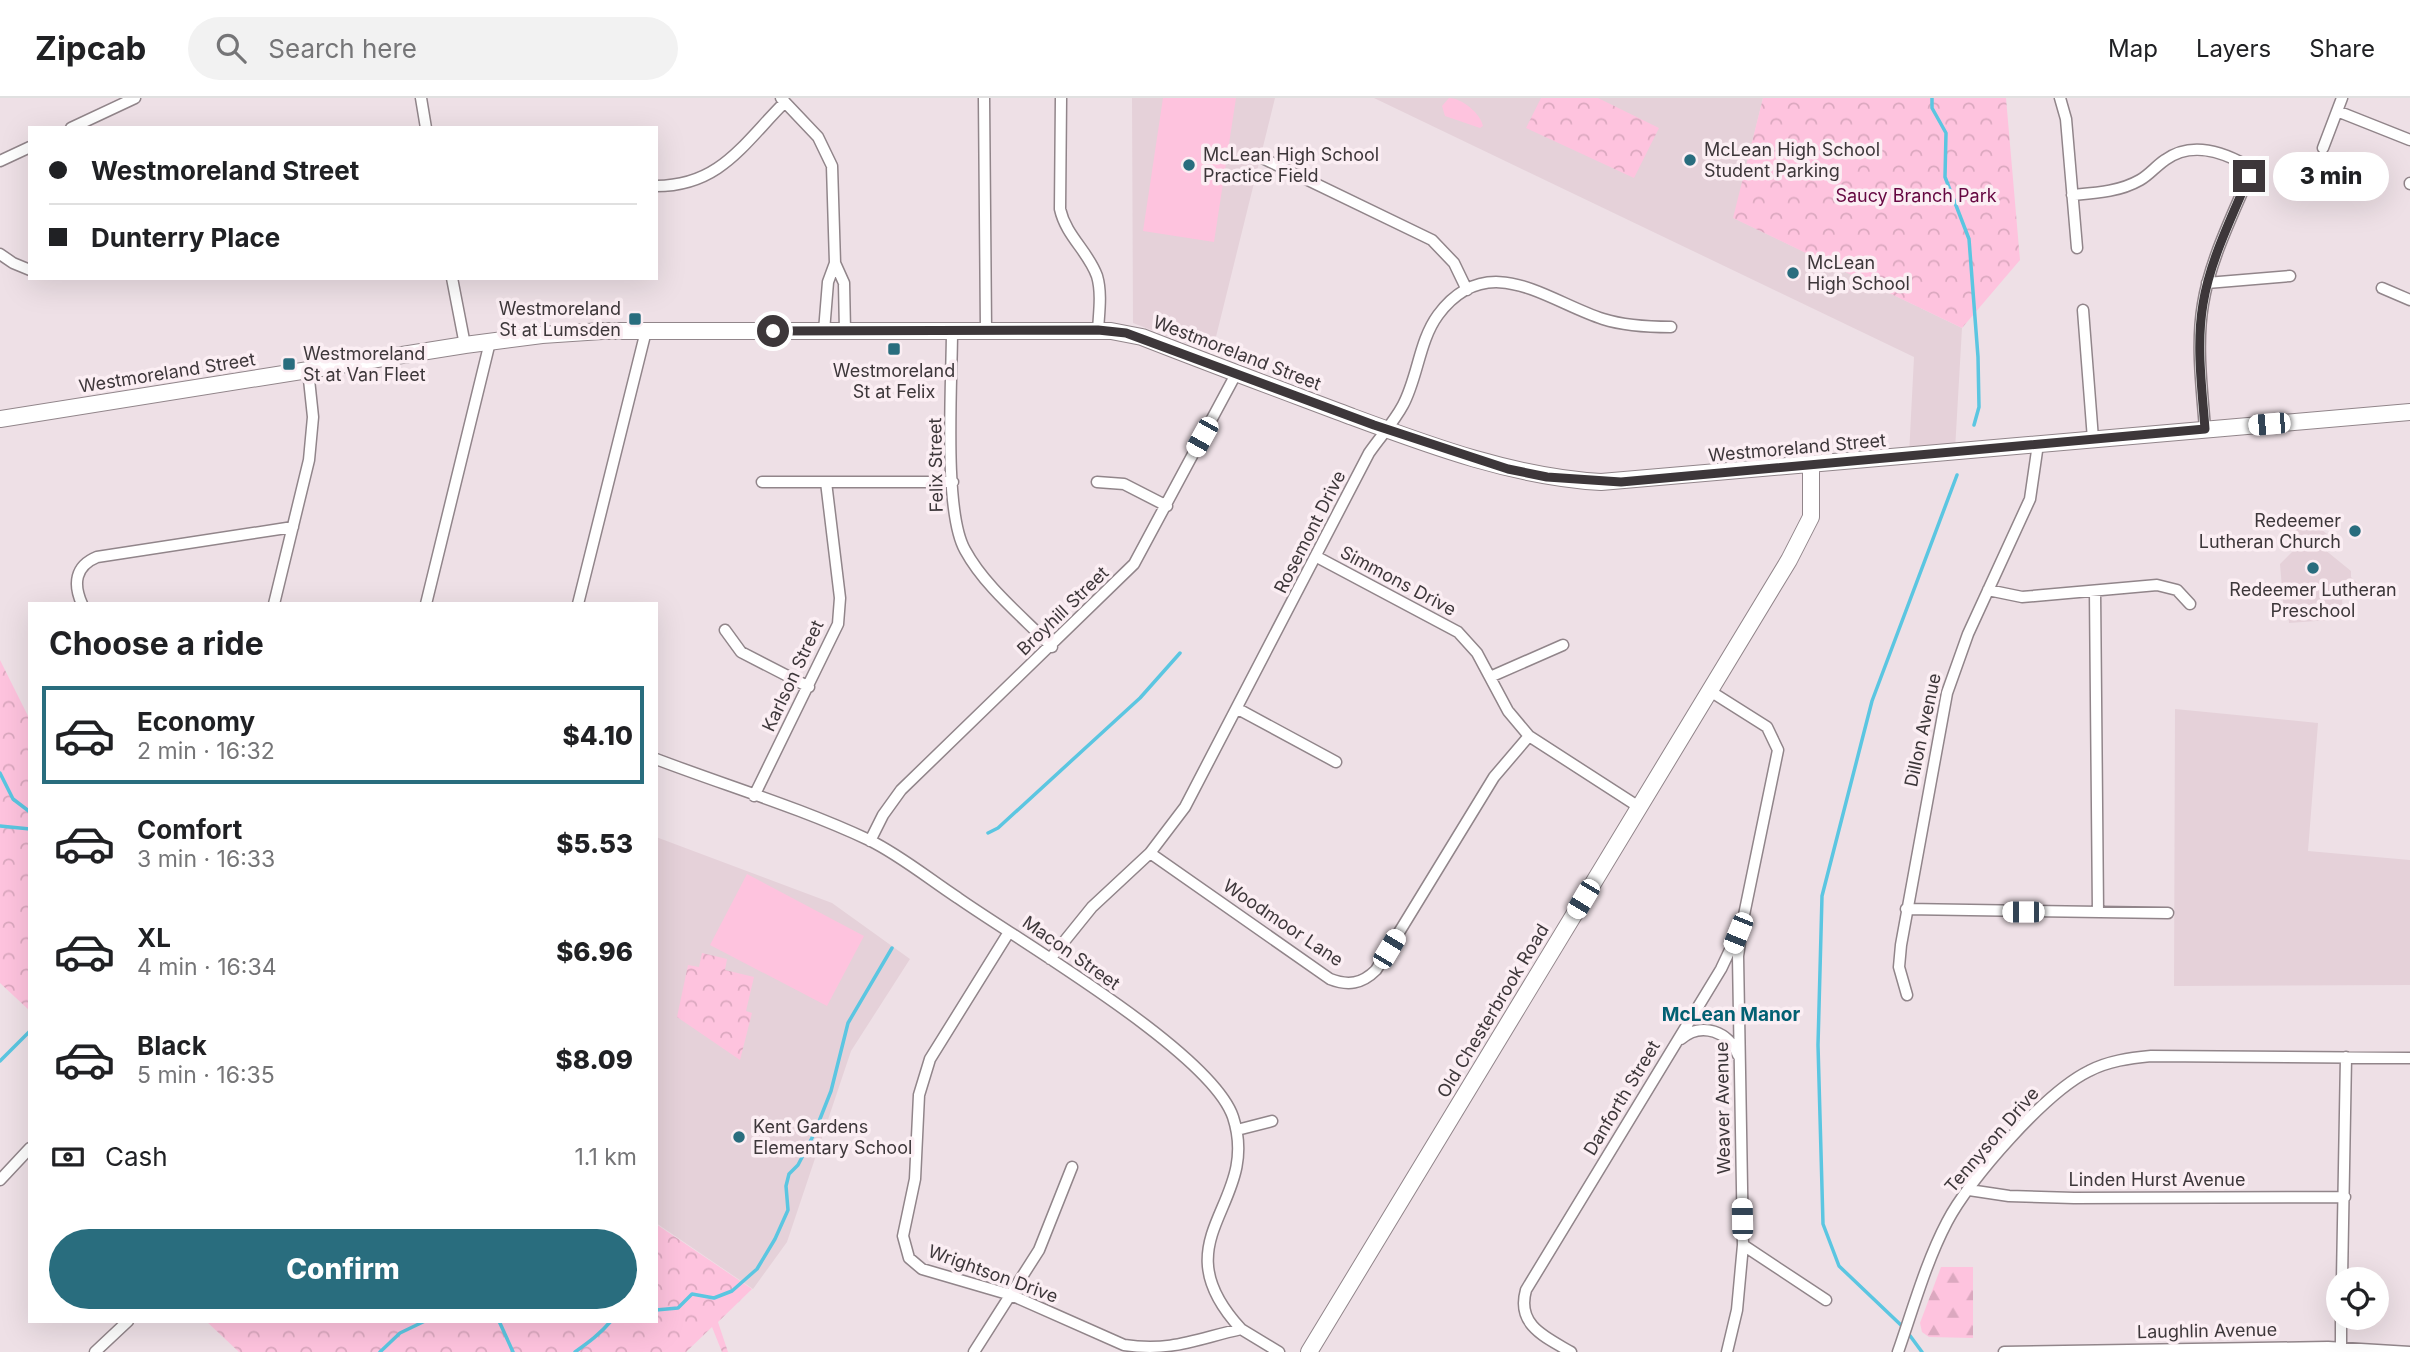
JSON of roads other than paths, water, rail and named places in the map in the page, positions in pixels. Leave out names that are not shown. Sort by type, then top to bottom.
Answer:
[{"type":"main road","name":"Westmoreland Street","points":[[0,419],[465,345],[562,333],[986,330],[1098,330],[1142,337],[1386,429],[1519,472],[1580,481],[1621,482],[2410,412]]},
{"type":"main road","name":"Old Chesterbrook Road","points":[[1309,1352],[1806,529],[1813,496],[1811,466]]},
{"type":"street","points":[[75,126],[135,98]]},
{"type":"street","points":[[421,98],[426,126]]},
{"type":"street","points":[[984,98],[986,330]]},
{"type":"street","points":[[1061,98],[1060,209],[1066,227],[1096,274],[1100,295],[1098,330]]},
{"type":"street","points":[[2060,98],[2066,119],[2077,247]]},
{"type":"street","points":[[2323,148],[2342,98]]},
{"type":"street","points":[[658,186],[684,185],[708,176],[783,100],[818,137],[832,166],[835,263],[828,282],[824,331]]},
{"type":"street","points":[[2337,111],[2410,140]]},
{"type":"street","points":[[0,161],[28,148]]},
{"type":"street","points":[[2071,195],[2127,187],[2143,179],[2166,159],[2190,149],[2215,152],[2246,165],[2249,176],[2207,283],[2200,349],[2205,429]]},
{"type":"street","points":[[1256,155],[1432,240],[1454,263],[1467,290]]},
{"type":"street","points":[[0,254],[28,269]]},
{"type":"street","points":[[835,263],[844,283],[845,331]]},
{"type":"street","points":[[2207,283],[2290,276]]},
{"type":"street","points":[[452,280],[465,345]]},
{"type":"street","name":"Rosemont Drive","points":[[1050,959],[1092,907],[1150,853],[1191,797],[1369,453],[1403,404],[1437,316],[1467,290],[1482,285],[1511,282],[1540,290],[1601,318],[1642,327],[1671,327]]},
{"type":"street","points":[[2382,288],[2410,299]]},
{"type":"street","points":[[2083,310],[2092,439]]},
{"type":"street","points":[[578,602],[646,331]]},
{"type":"street","name":"Felix Street","points":[[952,331],[954,519],[964,548],[990,583],[1052,647]]},
{"type":"street","points":[[426,602],[490,342]]},
{"type":"street","points":[[274,602],[312,437],[308,370]]},
{"type":"street","name":"Broyhill Street","points":[[870,841],[883,815],[901,790],[1052,647],[1134,564],[1237,374]]},
{"type":"street","name":"Dillon Avenue","points":[[1907,995],[1899,967],[1906,909],[1947,693],[1968,634],[2030,499],[2038,444]]},
{"type":"street","points":[[762,482],[953,482]]},
{"type":"street","name":"Karlson Street","points":[[754,796],[834,638],[840,608],[826,482]]},
{"type":"street","points":[[1097,482],[1124,484],[1167,506]]},
{"type":"street","points":[[81,602],[76,581],[78,563],[97,557],[293,527]]},
{"type":"street","name":"Simmons Drive","points":[[1317,557],[1458,632],[1477,653],[1508,711],[1529,736],[1639,807]]},
{"type":"street","points":[[1989,590],[2022,597],[2168,586],[2177,590],[2190,604]]},
{"type":"street","points":[[2095,591],[2098,912]]},
{"type":"street","points":[[725,630],[741,652],[809,687]]},
{"type":"street","points":[[1490,677],[1563,645]]},
{"type":"street","name":"Weaver Avenue","points":[[1710,691],[1767,727],[1778,750],[1738,956],[1743,1245],[1737,1310],[1727,1352]]},
{"type":"street","points":[[1238,709],[1336,762]]},
{"type":"street","name":"Woodmoor Lane","points":[[1150,853],[1330,979],[1342,983],[1361,981],[1376,970],[1500,768],[1529,736]]},
{"type":"street","name":"Macon Street","points":[[658,760],[870,841],[1050,959],[1160,1038],[1205,1076],[1223,1097],[1237,1130],[1236,1175],[1216,1219],[1208,1251],[1210,1280],[1216,1295],[1241,1329]]},
{"type":"street","points":[[1906,909],[2168,912]]},
{"type":"street","name":"Danforth Street","points":[[1571,1352],[1531,1326],[1524,1309],[1525,1296],[1721,969],[1744,915]]},
{"type":"street","name":"Wrightson Drive","points":[[1009,932],[930,1059],[923,1077],[917,1112],[915,1179],[903,1236],[908,1255],[922,1269],[1011,1295],[1116,1342],[1142,1349],[1175,1349],[1241,1329]]},
{"type":"street","points":[[1676,1044],[1694,1031],[1714,1031],[1730,1040],[1740,1058]]},
{"type":"street","name":"Tennyson Drive","points":[[1898,1352],[1947,1221],[1969,1190],[2039,1110],[2072,1082],[2100,1066],[2119,1060],[2151,1056],[2410,1058]]},
{"type":"street","points":[[2342,1267],[2346,1057]]},
{"type":"street","points":[[1237,1130],[1272,1121]]},
{"type":"street","points":[[0,1180],[28,1150]]},
{"type":"street","points":[[974,1352],[1043,1243],[1072,1167]]},
{"type":"street","name":"Linden Hurst Avenue","points":[[1969,1190],[2009,1196],[2074,1198],[2345,1197]]},
{"type":"street","points":[[1743,1245],[1826,1300]]},
{"type":"street","points":[[896,1263],[908,1255]]},
{"type":"street","points":[[95,1352],[126,1323]]},
{"type":"street","points":[[1241,1329],[1279,1352]]},
{"type":"street","points":[[2341,1330],[2341,1350]]},
{"type":"street","name":"Laughlin Avenue","points":[[2004,1352],[2410,1352]]},
{"type":"waterway","points":[[1932,98],[1932,108],[1946,133],[1945,177],[1969,239],[1978,357],[1979,407],[1974,425]]},
{"type":"waterway","points":[[1903,1327],[1839,1266],[1823,1224],[1818,1045],[1822,896],[1872,701],[1957,475]]},
{"type":"waterway","points":[[988,833],[998,828],[1140,698],[1180,653]]},
{"type":"waterway","points":[[0,773],[13,799],[28,810]]},
{"type":"waterway","points":[[0,826],[28,829]]},
{"type":"waterway","points":[[658,1310],[678,1308],[692,1294],[714,1298],[732,1291],[757,1269],[788,1210],[786,1186],[789,1174],[798,1165],[814,1134],[831,1091],[848,1023],[892,948]]},
{"type":"waterway","points":[[0,1061],[28,1033]]},
{"type":"waterway","points":[[380,1352],[400,1333],[421,1323]]},
{"type":"waterway","points":[[500,1323],[513,1352]]},
{"type":"waterway","points":[[575,1352],[609,1323]]},
{"type":"waterway","points":[[1908,1333],[1922,1352]]},
{"type":"place","name":"McLean High School Student Parking","points":[[1690,160]]},
{"type":"place","name":"McLean High School Practice Field","points":[[1189,165]]},
{"type":"place","name":"McLean High School","points":[[1793,273]]},
{"type":"place","name":"Westmoreland St at Lumsden","points":[[635,319]]},
{"type":"place","name":"Westmoreland St at Felix","points":[[894,349]]},
{"type":"place","name":"Westmoreland St at Van Fleet","points":[[289,364]]},
{"type":"place","name":"Redeemer Lutheran Church","points":[[2355,531]]},
{"type":"place","name":"Redeemer Lutheran Preschool","points":[[2313,568]]},
{"type":"place","name":"Kent Gardens Elementary School","points":[[739,1137]]},
{"type":"district","name":"McLean Manor","points":[[1731,1014]]},
{"type":"park label","name":"Saucy Branch Park","points":[[1916,196]]}]
